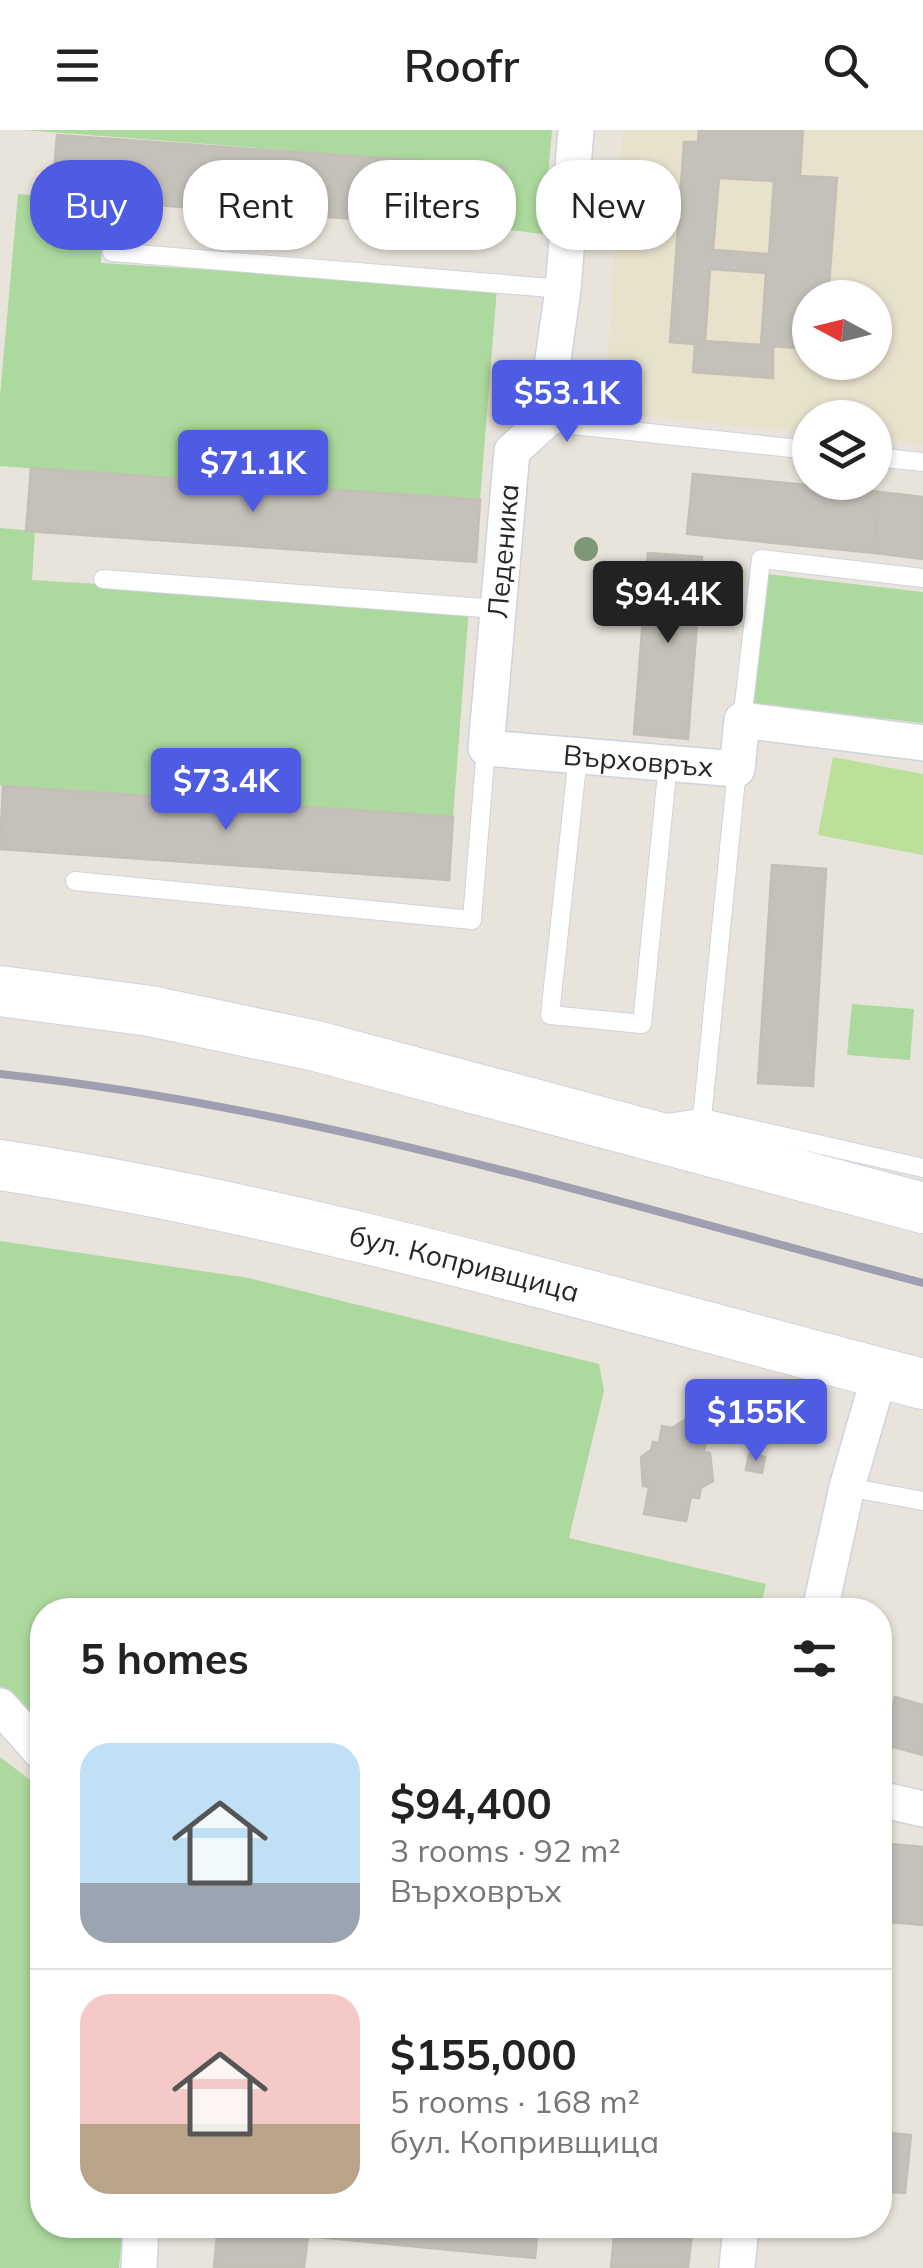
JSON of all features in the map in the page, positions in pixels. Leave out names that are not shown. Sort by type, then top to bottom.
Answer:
[{"type":"main road","points":[[0,991],[150,1011],[316,1046],[923,1208]]},
{"type":"main road","name":"бул. Копривщица","points":[[0,1165],[121,1183],[423,1251],[902,1378]]},
{"type":"street","points":[[544,422],[563,289],[576,130]]},
{"type":"street","name":"Леденика","points":[[486,748],[512,451],[544,422]]},
{"type":"street","points":[[742,720],[923,743]]},
{"type":"street","name":"Върховръх","points":[[486,748],[737,769],[742,720]]},
{"type":"street","points":[[823,1598],[847,1487],[902,1378]]},
{"type":"street","points":[[0,1706],[30,1740]]},
{"type":"street","points":[[892,1802],[923,1809]]},
{"type":"street","points":[[139,2268],[141,2238]]},
{"type":"street","points":[[736,2268],[739,2238]]},
{"type":"lane","points":[[112,252],[563,289]]},
{"type":"lane","points":[[544,422],[792,448]]},
{"type":"lane","points":[[892,459],[923,462]]},
{"type":"lane","points":[[742,720],[761,559],[923,578]]},
{"type":"lane","points":[[103,579],[496,609]]},
{"type":"lane","points":[[75,881],[472,920],[486,748]]},
{"type":"lane","points":[[578,756],[550,1015],[642,1024],[668,764]]},
{"type":"lane","points":[[702,1118],[737,769]]},
{"type":"lane","points":[[623,1128],[702,1118],[923,1168]]},
{"type":"lane","points":[[847,1487],[923,1500]]},
{"type":"shaded area","points":[[623,130],[923,130],[923,444],[892,441],[892,400],[792,400],[792,431],[604,412],[615,250],[681,250],[681,160],[621,160]]},
{"type":"green space","points":[[24,130],[552,130],[549,160],[536,160],[536,233],[516,231],[516,160],[414,160]]},
{"type":"green space","points":[[18,194],[30,195],[30,250],[102,250],[101,263],[497,288],[480,500],[0,466],[0,396]]},
{"type":"green space","points":[[0,528],[35,531],[32,580],[469,607],[453,817],[0,785]]},
{"type":"green space","points":[[767,574],[923,592],[923,723],[752,703]]},
{"type":"green space","points":[[833,757],[923,774],[923,855],[818,835]]},
{"type":"green space","points":[[852,1004],[914,1009],[910,1060],[847,1055]]},
{"type":"green space","points":[[0,1241],[249,1278],[599,1364],[604,1391],[569,1538],[766,1584],[763,1598],[30,1598],[30,1721],[0,1686]]},
{"type":"green space","points":[[0,1757],[30,1780],[30,2238],[122,2238],[119,2268],[0,2268]]},
{"type":"building","points":[[699,130],[803,130],[800,176],[837,178],[829,280],[792,280],[792,348],[773,346],[773,378],[693,372],[695,344],[670,342],[676,250],[681,250],[684,142],[698,142]],"holes":[[[719,178],[774,181],[769,254],[713,250]],[[710,269],[766,273],[761,345],[705,341]]]},
{"type":"building","points":[[57,135],[408,160],[348,160],[348,218],[328,217],[328,160],[183,160],[183,207],[163,206],[163,160],[55,160]]},
{"type":"building","points":[[31,468],[480,500],[476,562],[26,531]]},
{"type":"building","points":[[693,474],[792,484],[792,500],[878,500],[874,553],[687,534]]},
{"type":"building","points":[[892,493],[923,497],[923,559],[874,553],[878,500],[892,500]]},
{"type":"building","points":[[648,553],[702,557],[688,739],[634,734]]},
{"type":"building","points":[[3,786],[453,817],[449,880],[0,849]]},
{"type":"building","points":[[772,865],[826,869],[813,1086],[758,1083]]},
{"type":"building","points":[[689,1417],[700,1426],[701,1433],[707,1434],[704,1452],[710,1453],[713,1481],[701,1488],[699,1498],[691,1497],[686,1521],[644,1514],[649,1487],[643,1486],[641,1457],[651,1450],[653,1442],[659,1443],[662,1426],[672,1428]]},
{"type":"building","points":[[749,1454],[765,1457],[762,1473],[746,1470]]},
{"type":"building","points":[[895,1697],[923,1705],[923,1755],[892,1746]]},
{"type":"building","points":[[892,1844],[923,1847],[923,1925],[892,1922]]},
{"type":"building","points":[[892,2133],[911,2135],[905,2193],[892,2192]]},
{"type":"building","points":[[217,2238],[308,2238],[304,2268],[214,2268]]},
{"type":"building","points":[[326,2238],[430,2238],[429,2248]]},
{"type":"building","points":[[430,2238],[537,2238],[535,2258],[429,2248]]},
{"type":"building","points":[[614,2238],[691,2238],[688,2268],[611,2268]]},
{"type":"railway","points":[[0,1074],[234,1109],[349,1134],[580,1190],[923,1283]]}]
